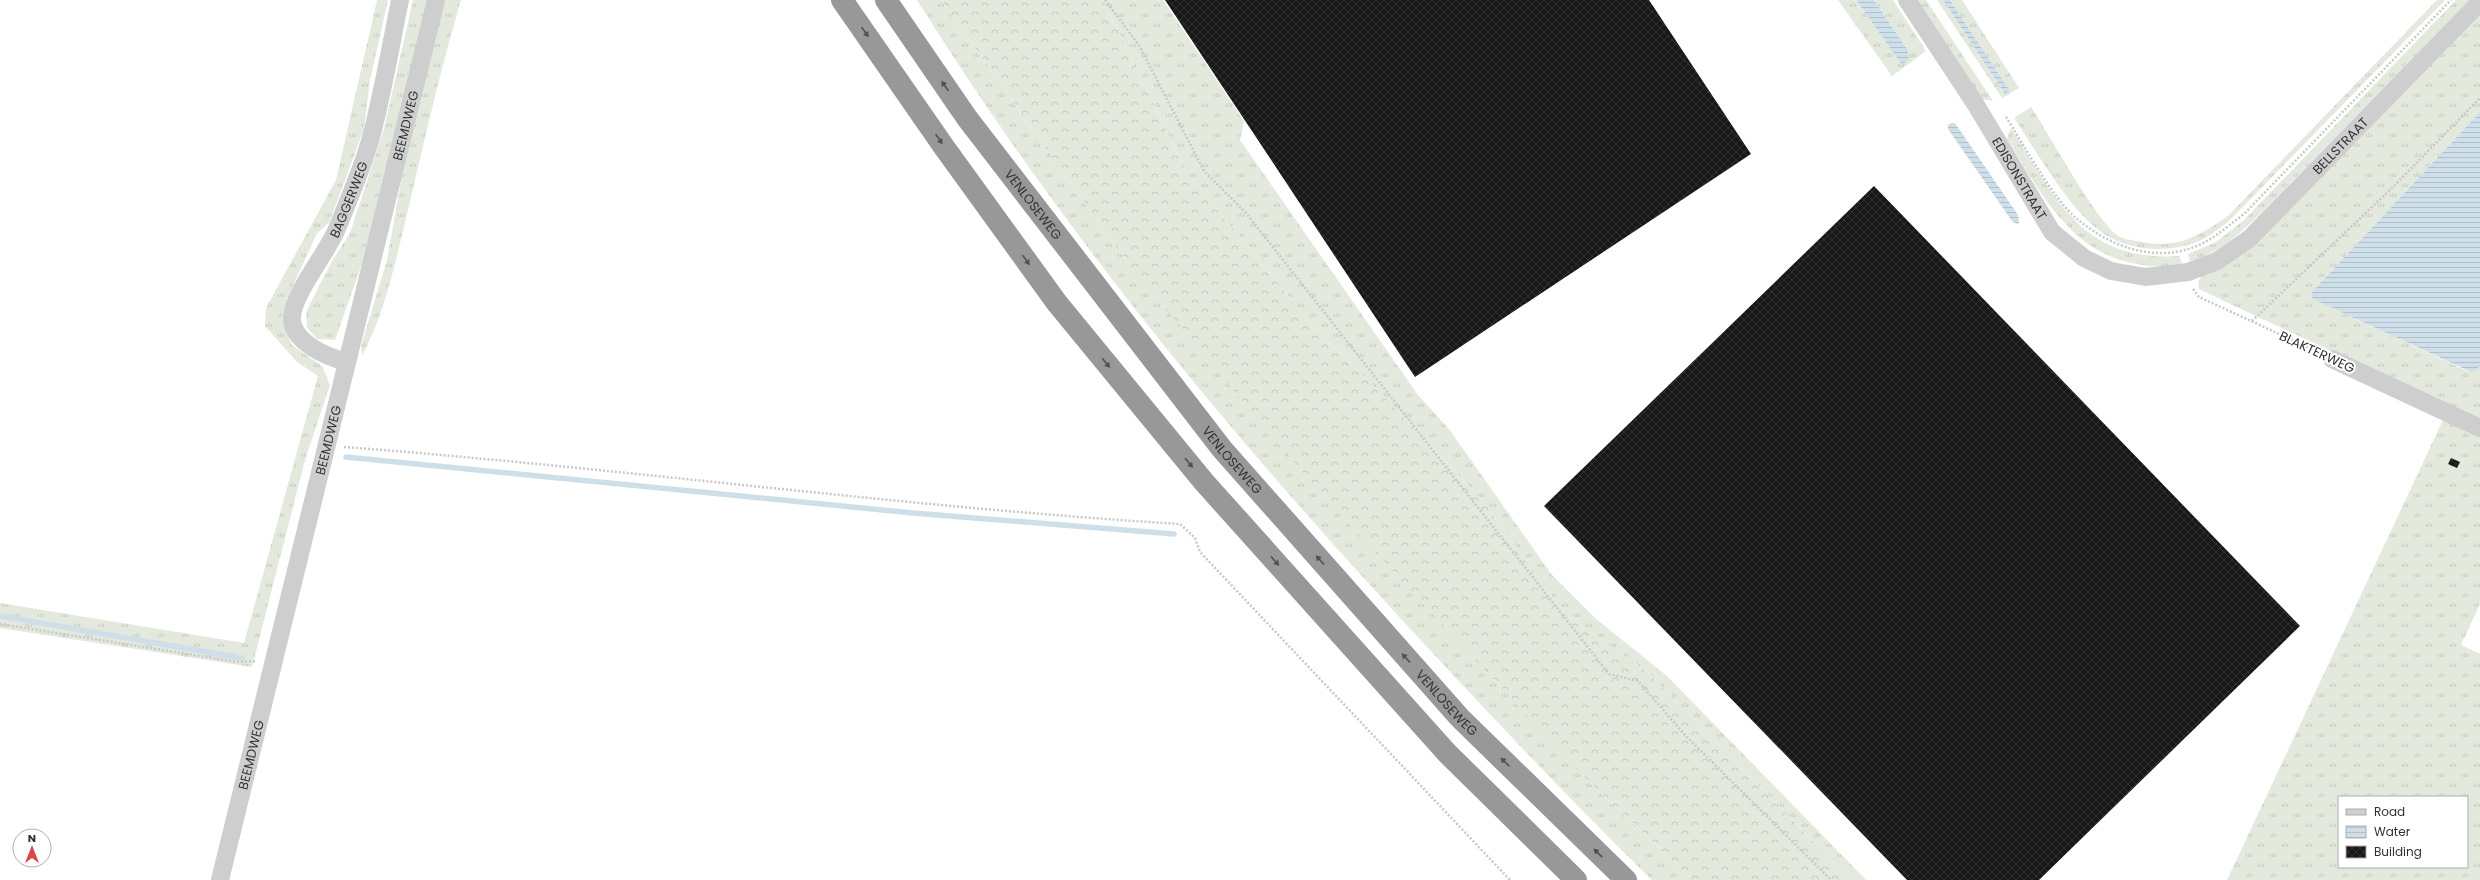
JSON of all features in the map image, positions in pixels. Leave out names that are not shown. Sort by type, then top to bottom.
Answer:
[{"type":"highway","points":[[842,0],[944,147],[1058,303],[1199,476],[1447,754],[1576,880]]},
{"type":"highway","name":"VENLOSEWEG","points":[[886,0],[972,124],[1222,449],[1460,718],[1626,880]]},
{"type":"street","name":"BAGGERWEG","points":[[347,362],[328,357],[307,343],[296,333],[292,317],[297,300],[336,232],[372,135],[400,0]]},
{"type":"street","name":"BEEMDWEG","points":[[220,880],[275,661],[326,444],[436,0]]},
{"type":"street","name":"EDISONSTRAAT","points":[[1907,0],[1976,105],[2052,232],[2084,258],[2111,271],[2146,277],[2188,272]]},
{"type":"street","name":"BELLSTRAAT","points":[[2188,272],[2218,261],[2249,239],[2480,2]]},
{"type":"street","name":"BLAKTERWEG","points":[[2332,359],[2480,428]]},
{"type":"path","points":[[1105,0],[1139,45],[1204,171],[1246,213],[1609,674],[1638,681],[1684,735],[1831,880]]},
{"type":"path","name":"BELLSTRAAT","points":[[2184,250],[2208,240],[2244,214],[2451,0]]},
{"type":"path","points":[[2252,321],[2392,188],[2480,98]]},
{"type":"path","name":"EDISONSTRAAT","points":[[2002,110],[2061,201],[2077,219],[2109,241],[2126,248],[2146,253],[2184,250]]},
{"type":"path","name":"BLAKTERWEG","points":[[2184,250],[2192,288],[2199,297],[2332,359]]},
{"type":"path","points":[[326,444],[868,499],[1032,514],[1180,524],[1195,538],[1200,552],[1510,880]]},
{"type":"path","points":[[0,624],[238,662],[275,661]]},
{"type":"green space","points":[[377,0],[388,0],[370,80],[364,129],[329,223],[317,233],[287,299],[283,315],[285,328],[292,345],[322,366],[330,385],[305,460],[252,667],[0,628],[0,603],[244,643],[318,376],[297,362],[265,326],[266,308],[336,180]]},
{"type":"green space","points":[[413,0],[429,0],[363,261],[335,340],[317,339],[307,327],[306,312],[332,261],[350,233],[384,129]]},
{"type":"green space","points":[[442,0],[461,0],[390,282],[378,320],[362,356],[361,346],[387,260],[411,125]]},
{"type":"green space","points":[[917,0],[941,0],[1126,261],[1589,782],[1693,880],[1652,880],[1562,790],[1416,635],[1348,560],[1215,407],[1151,329],[1089,249],[1029,168],[972,85]]},
{"type":"green space","points":[[941,0],[1103,0],[1187,173],[1312,325],[1395,408],[1482,500],[1565,615],[1648,672],[1851,880],[1693,880],[1589,782],[1311,483],[1126,261]]},
{"type":"green space","points":[[1103,0],[1163,0],[1244,121],[1240,140],[1418,395],[1449,429],[1552,575],[1595,618],[1667,676],[1866,880],[1851,880],[1648,672],[1565,615],[1482,500],[1395,408],[1312,325],[1187,173]]},
{"type":"green space","points":[[1838,0],[1856,0],[1902,65],[1907,49],[1874,0],[1893,0],[1926,51],[1892,76]]},
{"type":"green space","points":[[1915,0],[1926,0],[1993,101],[1980,99]]},
{"type":"green space","points":[[1937,0],[1943,0],[2005,94],[2010,91],[1950,0],[1962,0],[2019,88],[2002,98]]},
{"type":"green space","points":[[2437,0],[2445,0],[2228,222],[2205,238],[2185,246],[2158,249],[2131,246],[2107,236],[2096,228],[2073,205],[2062,191],[2014,118],[2031,107],[2099,215],[2120,237],[2164,244],[2186,240],[2196,236],[2228,216]]},
{"type":"green space","points":[[2456,0],[2470,0],[2261,213],[2220,248],[2201,258],[2190,261],[2188,254],[2216,242],[2244,220]]},
{"type":"green space","points":[[2480,14],[2480,112],[2311,293],[2314,299],[2467,371],[2474,371],[2480,364],[2480,423],[2423,394],[2199,289],[2198,282],[2202,275]]},
{"type":"green space","points":[[2011,128],[2043,179],[2059,201],[2076,221],[2095,237],[2118,249],[2146,255],[2179,256],[2182,263],[2171,266],[2154,266],[2137,264],[2114,258],[2093,247],[2075,233],[2059,217],[2045,199],[2007,139]]},
{"type":"green space","points":[[2444,418],[2480,435],[2480,604],[2461,645],[2480,654],[2480,880],[2227,880]]},
{"type":"water","points":[[1856,0],[1874,0],[1907,49],[1909,59],[1902,65]]},
{"type":"water","points":[[1943,0],[1950,0],[2010,91],[2005,94]]},
{"type":"water","points":[[2480,112],[2480,364],[2478,369],[2471,372],[2313,299],[2311,293]]},
{"type":"water","points":[[1955,123],[2018,215],[2019,223],[2017,224],[2012,221],[1948,129],[1948,125]]},
{"type":"building","points":[[1165,0],[1649,0],[1751,154],[1415,377]]},
{"type":"building","points":[[1874,186],[2300,626],[2039,880],[1907,880],[1544,506]]},
{"type":"building","points":[[2451,458],[2460,462],[2457,468],[2448,464]]},
{"type":"waterway","points":[[346,457],[913,513],[1174,534]]},
{"type":"waterway","points":[[0,616],[242,658]]}]
